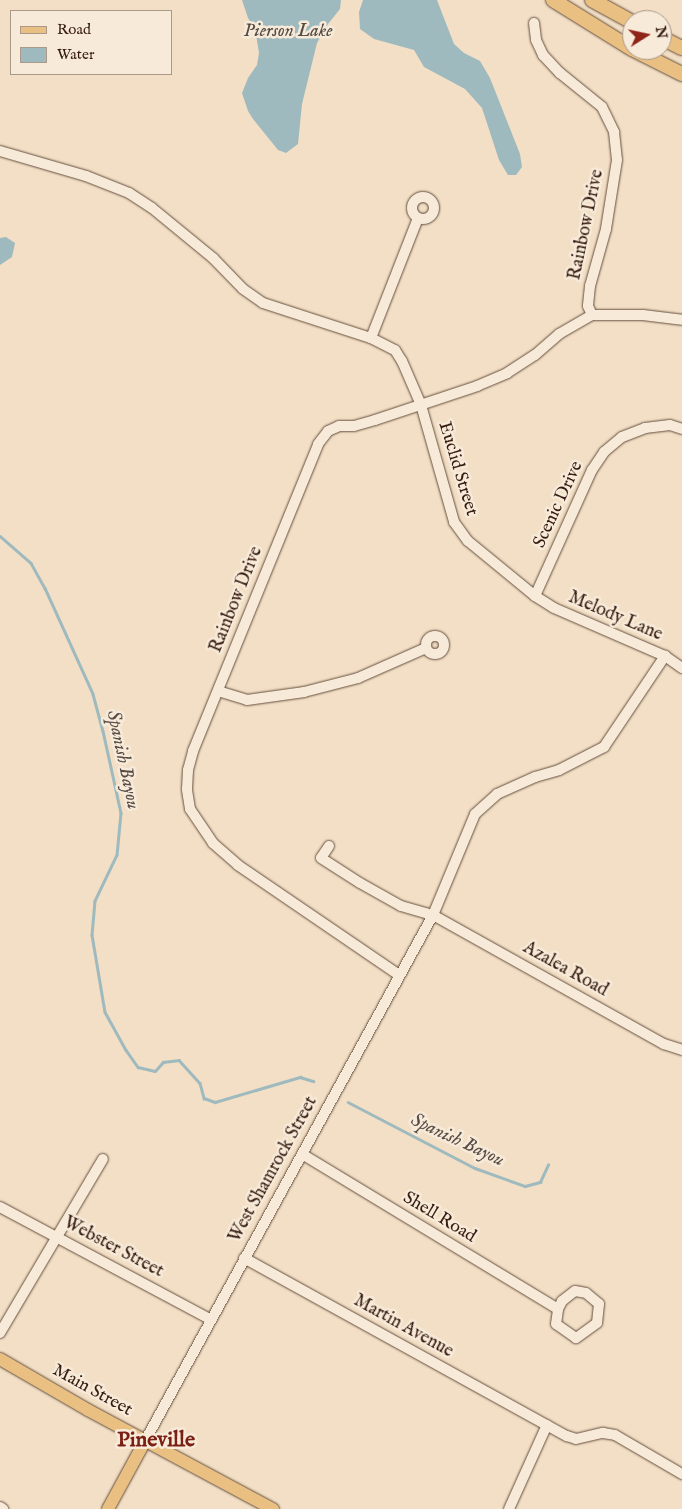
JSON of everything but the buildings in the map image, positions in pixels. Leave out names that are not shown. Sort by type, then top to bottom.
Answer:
[{"type":"highway","points":[[553,0],[622,42]]},
{"type":"highway","points":[[592,0],[622,16]]},
{"type":"highway","points":[[655,60],[682,74]]},
{"type":"main road","name":"Main Street","points":[[0,1359],[145,1441],[273,1509]]},
{"type":"main road","points":[[108,1509],[145,1441]]},
{"type":"street","name":"Rainbow Drive","points":[[534,23],[536,40],[543,55],[560,73],[602,107],[614,132],[617,160],[606,229],[590,286],[588,306],[592,315]]},
{"type":"street","name":"Euclid Street","points":[[0,151],[86,176],[129,193],[152,208],[212,258],[243,288],[263,303],[371,338],[395,350],[402,361],[421,405],[454,522],[468,541],[535,596]]},
{"type":"street","points":[[371,338],[418,218]]},
{"type":"street","name":"Rainbow Drive","points":[[399,975],[238,865],[213,843],[190,809],[187,789],[188,770],[193,751],[318,444],[328,431],[339,426],[368,422],[478,386],[507,373],[534,355],[559,334],[592,315],[643,315],[682,320]]},
{"type":"street","name":"Scenic Drive","points":[[535,596],[592,470],[604,452],[622,437],[645,428],[670,425],[682,429]]},
{"type":"street","name":"Melody Lane","points":[[535,596],[554,608],[665,656],[682,668]]},
{"type":"street","points":[[218,691],[247,700],[304,692],[358,678],[426,648]]},
{"type":"street","name":"West Shamrock Street","points":[[145,1441],[210,1319],[433,915],[475,814],[497,794],[571,764],[604,747],[665,656]]},
{"type":"street","name":"Azalea Road","points":[[328,846],[322,858],[401,906],[433,915],[664,1044],[682,1050]]},
{"type":"street","name":"Shell Road","points":[[302,1154],[558,1309]]},
{"type":"street","points":[[0,1334],[103,1159]]},
{"type":"street","name":"Webster Street","points":[[0,1207],[210,1319]]},
{"type":"street","name":"Martin Avenue","points":[[244,1258],[547,1425],[576,1439],[603,1433],[614,1435],[682,1474]]},
{"type":"street","points":[[575,1291],[586,1292],[599,1304],[597,1323],[576,1338],[556,1324],[558,1309],[568,1294],[575,1291]]},
{"type":"street","points":[[509,1509],[547,1425]]},
{"type":"water","name":"Pierson Lake","points":[[242,0],[341,0],[340,9],[328,24],[317,43],[302,104],[298,144],[286,153],[278,150],[253,119],[242,93],[248,78],[257,65],[259,53],[255,29],[248,18]]},
{"type":"water","points":[[363,0],[437,0],[454,44],[464,53],[480,61],[490,78],[520,154],[522,167],[516,175],[508,175],[499,160],[482,108],[465,89],[424,67],[414,50],[374,39],[360,29],[359,12]]},
{"type":"water","points":[[6,237],[15,243],[12,257],[0,265],[0,238]]},
{"type":"waterway","name":"Spanish Bayou","points":[[0,536],[31,563],[45,588],[93,694],[103,731],[121,813],[117,855],[95,901],[92,935],[105,1012],[126,1050],[138,1067],[155,1071],[163,1062],[179,1060],[200,1083],[204,1098],[215,1102],[300,1077],[313,1081]]},
{"type":"waterway","name":"Spanish Bayou","points":[[348,1102],[475,1168],[525,1186],[540,1182],[548,1165]]},
{"type":"district","name":"Pineville","points":[[156,1441]]}]
